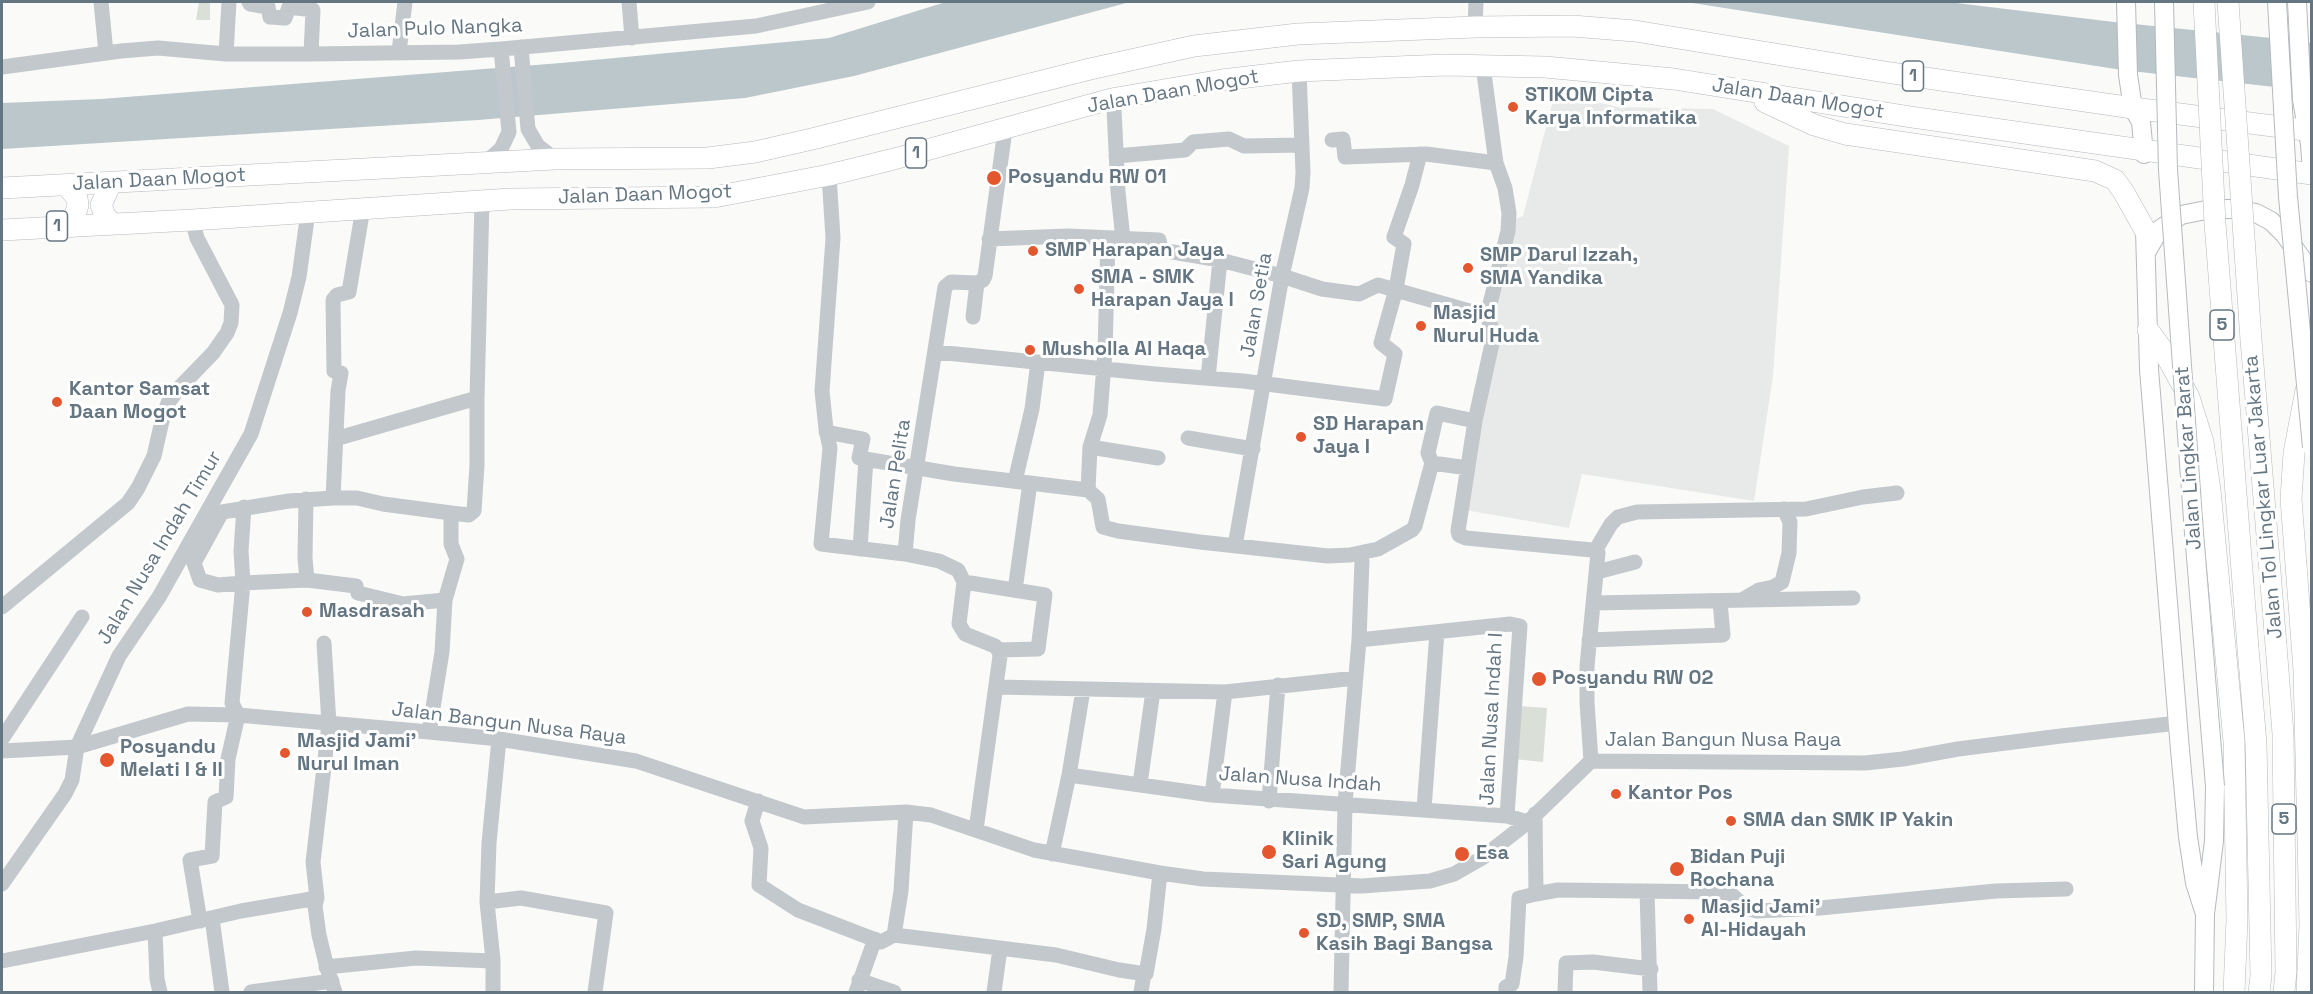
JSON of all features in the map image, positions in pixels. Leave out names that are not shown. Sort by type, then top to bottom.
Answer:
[{"type":"highway","name":"Jalan Tol Lingkar Luar Jakarta","points":[[2204,2],[2216,234],[2256,744],[2261,976],[2259,993]]},
{"type":"highway","name":"Jalan Tol Lingkar Luar Jakarta","points":[[2228,2],[2251,340],[2283,734],[2286,972],[2284,993]]},
{"type":"highway","name":"Jalan Daan Mogot","points":[[2,188],[555,159],[708,158],[755,152],[1147,55],[1237,39],[1298,34],[1476,27],[1572,26],[1635,31],[1885,72],[2133,108],[2310,130]]},
{"type":"highway","name":"Jalan Daan Mogot","points":[[2,230],[482,201],[714,197],[828,175],[1005,130],[1111,99],[1222,80],[1299,71],[1371,67],[1545,67],[1714,85],[1911,117],[2312,173]]},
{"type":"highway","points":[[1714,85],[1762,101],[1814,125],[1868,138],[2095,171],[2115,180],[2145,230]]},
{"type":"highway","points":[[1868,138],[1911,117]]},
{"type":"highway","points":[[111,183],[101,205],[106,218],[113,223]]},
{"type":"highway","points":[[66,185],[77,198],[78,205],[74,219],[69,225]]},
{"type":"highway","points":[[2148,330],[2164,352],[2189,397],[2200,432],[2210,490],[2234,741],[2237,920],[2234,993]]},
{"type":"highway","points":[[2307,993],[2310,924],[2304,670],[2291,499],[2294,453],[2312,359]]},
{"type":"main road","name":"Jalan Lingkar Barat","points":[[2164,2],[2169,181],[2193,521],[2215,786],[2214,841],[2205,914],[2204,993]]},
{"type":"main road","points":[[2277,2],[2288,196],[2312,447]]},
{"type":"main road","points":[[2297,2],[2302,100],[2310,130],[2312,173]]},
{"type":"main road","points":[[2125,5],[2128,75],[2133,108],[2141,122],[2144,151]]},
{"type":"main road","points":[[2147,251],[2159,230],[2181,215],[2211,209],[2234,209],[2256,213],[2271,222],[2285,235],[2312,273]]},
{"type":"main road","name":"Jalan Lingkar Barat","points":[[2145,230],[2149,369],[2188,837],[2196,883],[2205,914]]},
{"type":"street","points":[[101,2],[106,53]]},
{"type":"street","points":[[226,54],[229,2]]},
{"type":"street","points":[[249,2],[268,6],[270,17],[285,18],[289,7],[316,6],[311,54]]},
{"type":"street","points":[[399,52],[405,2]]},
{"type":"street","points":[[629,2],[632,38]]},
{"type":"street","name":"Jalan Pulo Nangka","points":[[2,67],[158,48],[226,54],[399,52],[502,54],[632,38],[756,27],[832,6],[868,2]]},
{"type":"street","points":[[1476,2],[1476,27]]},
{"type":"street","points":[[521,51],[528,129],[538,146],[555,159]]},
{"type":"street","points":[[485,163],[501,149],[509,132],[502,54]]},
{"type":"street","points":[[1483,66],[1496,163],[1505,188],[1509,213],[1508,231],[1487,316],[1493,339],[1475,421],[1458,527],[1459,535],[1466,538],[1595,551]]},
{"type":"street","name":"Jalan Setia","points":[[1235,546],[1282,276],[1302,188],[1299,71]]},
{"type":"street","points":[[1088,490],[1090,447],[1100,416],[1115,238],[1116,156],[1114,109],[1111,99]]},
{"type":"street","points":[[973,317],[977,283],[985,276],[1005,130]]},
{"type":"street","points":[[1116,156],[1185,150],[1193,142],[1229,139],[1244,146],[1302,145]]},
{"type":"street","points":[[1332,140],[1343,140],[1345,157],[1420,154],[1496,163]]},
{"type":"street","points":[[936,352],[1208,378],[1385,399],[1395,354],[1381,343],[1396,289],[1404,244],[1394,237],[1420,154]]},
{"type":"street","points":[[828,175],[833,238],[823,369],[823,408],[830,448],[821,544],[905,554]]},
{"type":"street","points":[[445,600],[403,604],[358,594],[356,586],[307,580],[218,585],[200,580],[194,563],[222,512],[244,507],[306,499],[357,498],[382,504],[469,515],[474,511],[477,465],[482,201]]},
{"type":"street","points":[[333,498],[338,391],[341,373],[334,371],[333,300],[337,295],[349,292],[363,208]]},
{"type":"street","name":"Jalan Nusa Indah Timur","points":[[2,884],[65,794],[72,780],[77,747],[119,656],[159,597],[251,434],[290,313],[299,277],[308,212]]},
{"type":"street","points":[[2,607],[128,503],[154,456],[168,403],[178,388],[218,347],[227,333],[231,323],[232,305],[197,238],[192,220]]},
{"type":"street","points":[[989,239],[1068,236],[1159,240],[1161,250],[1220,260],[1322,289],[1359,294],[1377,285],[1487,316]]},
{"type":"street","points":[[1208,378],[1220,260]]},
{"type":"street","name":"Jalan Pelita","points":[[964,582],[955,567],[905,554],[908,520],[946,285],[954,282],[977,283]]},
{"type":"street","points":[[1015,590],[1023,482],[1038,362]]},
{"type":"street","points":[[336,437],[351,435],[477,398]]},
{"type":"street","points":[[826,432],[863,439],[859,458],[1088,490],[1098,499],[1103,527],[1141,534],[1328,556],[1350,555],[1378,549],[1407,534],[1415,526],[1432,463],[1428,453],[1437,413],[1475,421]]},
{"type":"street","points":[[1188,438],[1253,449]]},
{"type":"street","points":[[1090,447],[1158,458]]},
{"type":"street","points":[[860,549],[866,459]]},
{"type":"street","points":[[1432,463],[1468,468]]},
{"type":"street","points":[[1591,761],[1587,702],[1589,640],[1598,560],[1595,551],[1611,524],[1618,517],[1637,512],[1806,509],[1863,497],[1897,493]]},
{"type":"street","points":[[306,499],[307,580]]},
{"type":"street","points":[[222,993],[190,860],[212,856],[215,802],[226,797],[228,759],[238,715],[232,703],[243,583],[241,551],[244,507]]},
{"type":"street","points":[[1740,601],[1759,590],[1777,586],[1782,582],[1789,553],[1790,522],[1784,509]]},
{"type":"street","points":[[429,732],[442,652],[445,600],[457,559],[452,544],[451,513]]},
{"type":"street","points":[[1341,993],[1345,804],[1359,640],[1362,561]]},
{"type":"street","points":[[1597,572],[1635,562]]},
{"type":"street","points":[[976,830],[1000,656],[995,646],[965,634],[959,624],[964,582],[1045,595],[1038,649],[998,650]]},
{"type":"street","points":[[1593,603],[1853,598]]},
{"type":"street","points":[[1589,640],[1723,634],[1720,602]]},
{"type":"street","points":[[2,740],[82,618]]},
{"type":"street","name":"Jalan Nusa Indah I","points":[[1437,632],[1518,624],[1520,626],[1507,816]]},
{"type":"street","points":[[1359,640],[1437,632],[1424,809]]},
{"type":"street","points":[[324,643],[329,724],[313,862],[317,898],[315,906],[331,980]]},
{"type":"street","points":[[997,687],[1225,692],[1356,678]]},
{"type":"street","points":[[1269,801],[1278,686]]},
{"type":"street","points":[[1052,854],[1069,775],[1083,690]]},
{"type":"street","points":[[1140,784],[1153,691]]},
{"type":"street","points":[[1212,795],[1225,692]]},
{"type":"street","name":"Jalan Bangun Nusa Raya","points":[[2,752],[77,747],[188,714],[238,715],[429,732],[498,739],[636,761],[804,817],[906,812],[931,815],[995,838],[1052,854],[1160,873],[1203,879],[1343,885],[1403,884],[1430,881],[1454,874],[1482,858],[1531,818],[1591,761],[1865,763],[2061,736],[2178,723]]},
{"type":"street","points":[[493,993],[493,961],[487,902],[489,843],[498,739]]},
{"type":"street","name":"Jalan Nusa Indah","points":[[1069,775],[1269,801],[1424,809],[1531,818]]},
{"type":"street","points":[[758,801],[752,821],[761,848],[759,885],[798,910],[881,942],[894,935],[1056,955],[1144,974]]},
{"type":"street","points":[[894,935],[901,891],[906,812]]},
{"type":"street","points":[[1531,818],[1536,894]]},
{"type":"street","points":[[1141,993],[1154,929],[1160,873]]},
{"type":"street","points":[[1506,993],[1506,987],[1512,984],[1516,957],[1519,898],[1536,894],[1558,890],[1726,892],[1746,908],[1757,911],[1820,908],[1996,891],[2066,889]]},
{"type":"street","points":[[1647,891],[1650,993]]},
{"type":"street","points":[[2,961],[155,931],[241,910],[317,898]]},
{"type":"street","points":[[487,902],[521,898],[606,913],[595,993]]},
{"type":"street","points":[[155,931],[157,979],[160,993]]},
{"type":"street","points":[[875,939],[857,986],[894,993]]},
{"type":"street","points":[[994,993],[1000,949]]},
{"type":"street","points":[[251,993],[331,980],[416,958],[493,961]]},
{"type":"street","points":[[1565,993],[1566,963],[1593,962],[1651,969]]},
{"type":"shaded area","points":[[199,2],[210,2],[210,20],[196,20]]},
{"type":"shaded area","points":[[946,2],[1130,2],[854,76],[745,98],[478,120],[2,149],[2,103],[101,99],[561,63],[829,38]]},
{"type":"shaded area","points":[[1686,2],[1948,2],[2291,40],[2311,43],[2311,91],[2122,70]]},
{"type":"shaded area","points":[[1555,93],[1619,107],[1713,109],[1789,146],[1773,376],[1754,501],[1582,474],[1569,528],[1465,510],[1495,348],[1486,328],[1513,220],[1523,216]]},
{"type":"shaded area","points":[[1519,706],[1547,708],[1543,762],[1514,759]]},
{"type":"place","name":"STIKOM Cipta Karya Informatika","points":[[1513,107]]},
{"type":"place","name":"Posyandu RW 01","points":[[994,178]]},
{"type":"place","name":"SMP Harapan Jaya","points":[[1033,251]]},
{"type":"place","name":"SMP Darul Izzah, SMA Yandika","points":[[1468,268]]},
{"type":"place","name":"SMA - SMK Harapan Jaya I","points":[[1079,289]]},
{"type":"place","name":"Masjid Nurul Huda","points":[[1421,326]]},
{"type":"place","name":"Musholla Al Haqa","points":[[1030,350]]},
{"type":"place","name":"Kantor Samsat Daan Mogot","points":[[57,402]]},
{"type":"place","name":"SD Harapan Jaya I","points":[[1301,437]]},
{"type":"place","name":"Masdrasah","points":[[307,612]]},
{"type":"place","name":"Posyandu RW 02","points":[[1539,679]]},
{"type":"place","name":"Masjid Jami' Nurul Iman","points":[[285,753]]},
{"type":"place","name":"Posyandu Melati I & II","points":[[107,760]]},
{"type":"place","name":"Kantor Pos","points":[[1616,794]]},
{"type":"place","name":"SMA dan SMK IP Yakin","points":[[1731,821]]},
{"type":"place","name":"Klinik Sari Agung","points":[[1269,852]]},
{"type":"place","name":"Esa","points":[[1462,854]]},
{"type":"place","name":"Bidan Puji Rochana","points":[[1677,869]]},
{"type":"place","name":"Masjid Jami' Al-Hidayah","points":[[1689,919]]},
{"type":"place","name":"SD, SMP, SMA Kasih Bagi Bangsa","points":[[1304,933]]}]
